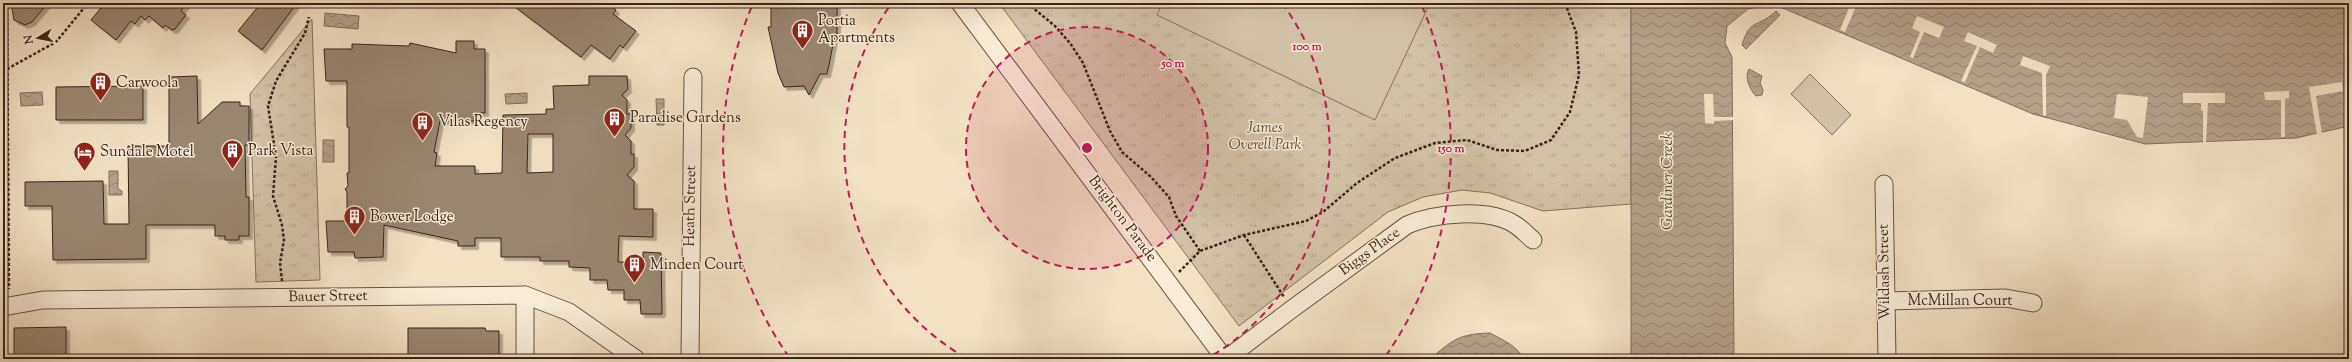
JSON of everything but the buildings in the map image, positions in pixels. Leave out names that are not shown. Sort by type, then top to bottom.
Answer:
[{"type":"street","name":"Brighton Parade","points":[[960,3],[1170,282],[1226,359]]},
{"type":"street","name":"Heath Street","points":[[690,359],[693,77]]},
{"type":"street","name":"Wildash Street","points":[[1884,184],[1887,359]]},
{"type":"street","name":"Biggs Place","points":[[1226,359],[1407,225],[1424,218],[1484,215],[1513,223],[1533,240]]},
{"type":"street","name":"Bauer Street","points":[[6,308],[43,300],[525,295],[569,312],[636,359]]},
{"type":"street","points":[[525,295],[525,359]]},
{"type":"street","name":"McMillan Court","points":[[1886,301],[2004,298],[2033,303]]},
{"type":"path","points":[[6,308],[8,192],[7,3]]},
{"type":"path","points":[[7,69],[56,42],[88,3]]},
{"type":"path","points":[[1027,3],[1055,26],[1070,43],[1083,63],[1110,131],[1122,152],[1150,176],[1169,197],[1176,216],[1191,235],[1200,252]]},
{"type":"path","points":[[1170,282],[1200,252],[1244,235],[1306,221],[1323,212],[1357,183],[1395,158],[1435,143],[1467,140],[1497,150],[1525,151],[1551,140],[1570,112],[1579,75],[1576,32],[1565,3]]},
{"type":"path","points":[[283,298],[280,264],[284,240],[282,225],[273,196],[276,156],[268,106],[276,81],[305,33],[309,16]]},
{"type":"path","points":[[3,192],[8,192]]},
{"type":"path","points":[[1244,235],[1292,309]]},
{"type":"green space","name":"James Overell Park","points":[[999,3],[1631,3],[1631,204],[1543,211],[1490,193],[1462,190],[1423,197],[1388,212],[1239,326]]},
{"type":"green space","points":[[1162,3],[1430,3],[1375,120],[1157,15]]},
{"type":"green space","points":[[312,19],[320,280],[256,282],[250,94]]},
{"type":"green space","points":[[1810,74],[1851,115],[1832,135],[1791,94]]},
{"type":"water","name":"Gardiner Creek","points":[[1631,3],[2349,3],[2349,126],[2296,138],[2145,144],[2033,114],[1773,4],[1748,9],[1727,26],[1725,43],[1732,57],[1734,359],[1629,359],[1631,353]]},
{"type":"water","points":[[1776,11],[1780,15],[1746,49],[1742,45],[1748,31],[1755,24],[1764,20]]},
{"type":"water","points":[[325,13],[359,16],[358,29],[324,26]]},
{"type":"water","points":[[1749,69],[1762,76],[1760,83],[1763,90],[1762,95],[1756,96],[1750,87],[1747,79]]},
{"type":"water","points":[[42,92],[43,105],[21,106],[20,93]]},
{"type":"water","points":[[527,93],[527,103],[506,104],[505,94]]},
{"type":"water","points":[[656,99],[664,99],[664,125],[657,125]]},
{"type":"water","points":[[323,140],[334,140],[334,162],[323,162]]},
{"type":"water","points":[[109,171],[118,171],[118,189],[122,191],[122,195],[109,195]]},
{"type":"water","points":[[1490,333],[1518,350],[1524,359],[1430,359],[1457,339],[1470,335]]},
{"type":"pier","points":[[1851,3],[1862,3],[1860,5],[1857,4],[1845,32],[1840,30]]},
{"type":"pier","points":[[1917,16],[1944,27],[1939,38],[1924,32],[1913,58],[1910,57],[1920,32],[1912,28]]},
{"type":"pier","points":[[1968,32],[1997,45],[1993,53],[1980,47],[1965,82],[1961,81],[1977,46],[1964,41]]},
{"type":"pier","points":[[2023,56],[2050,66],[2046,75],[2046,116],[2043,115],[2042,73],[2020,65]]},
{"type":"pier","points":[[2342,82],[2343,91],[2316,96],[2322,134],[2317,135],[2309,87]]},
{"type":"pier","points":[[2289,91],[2289,98],[2285,99],[2285,137],[2281,137],[2281,100],[2265,100],[2264,92]]},
{"type":"pier","points":[[2183,93],[2225,93],[2225,103],[2208,103],[2206,143],[2203,143],[2203,111],[2201,110],[2201,103],[2183,103]]},
{"type":"pier","points":[[1704,94],[1713,94],[1714,117],[1734,117],[1734,120],[1714,121],[1714,124],[1705,123]]},
{"type":"pier","points":[[2117,94],[2148,97],[2143,138],[2137,137],[2127,120],[2114,118]]},
{"type":"place","name":"Portia Apartments","points":[[802,50]]},
{"type":"place","name":"Carwoola","points":[[100,102]]},
{"type":"place","name":"Paradise Gardens","points":[[615,138]]},
{"type":"place","name":"Vilas Regency","points":[[422,142]]},
{"type":"place","name":"Park Vista","points":[[233,170]]},
{"type":"place","name":"Sundale Motel","points":[[85,172]]},
{"type":"place","name":"Bower Lodge","points":[[355,236]]},
{"type":"place","name":"Minden Court","points":[[634,284]]}]
